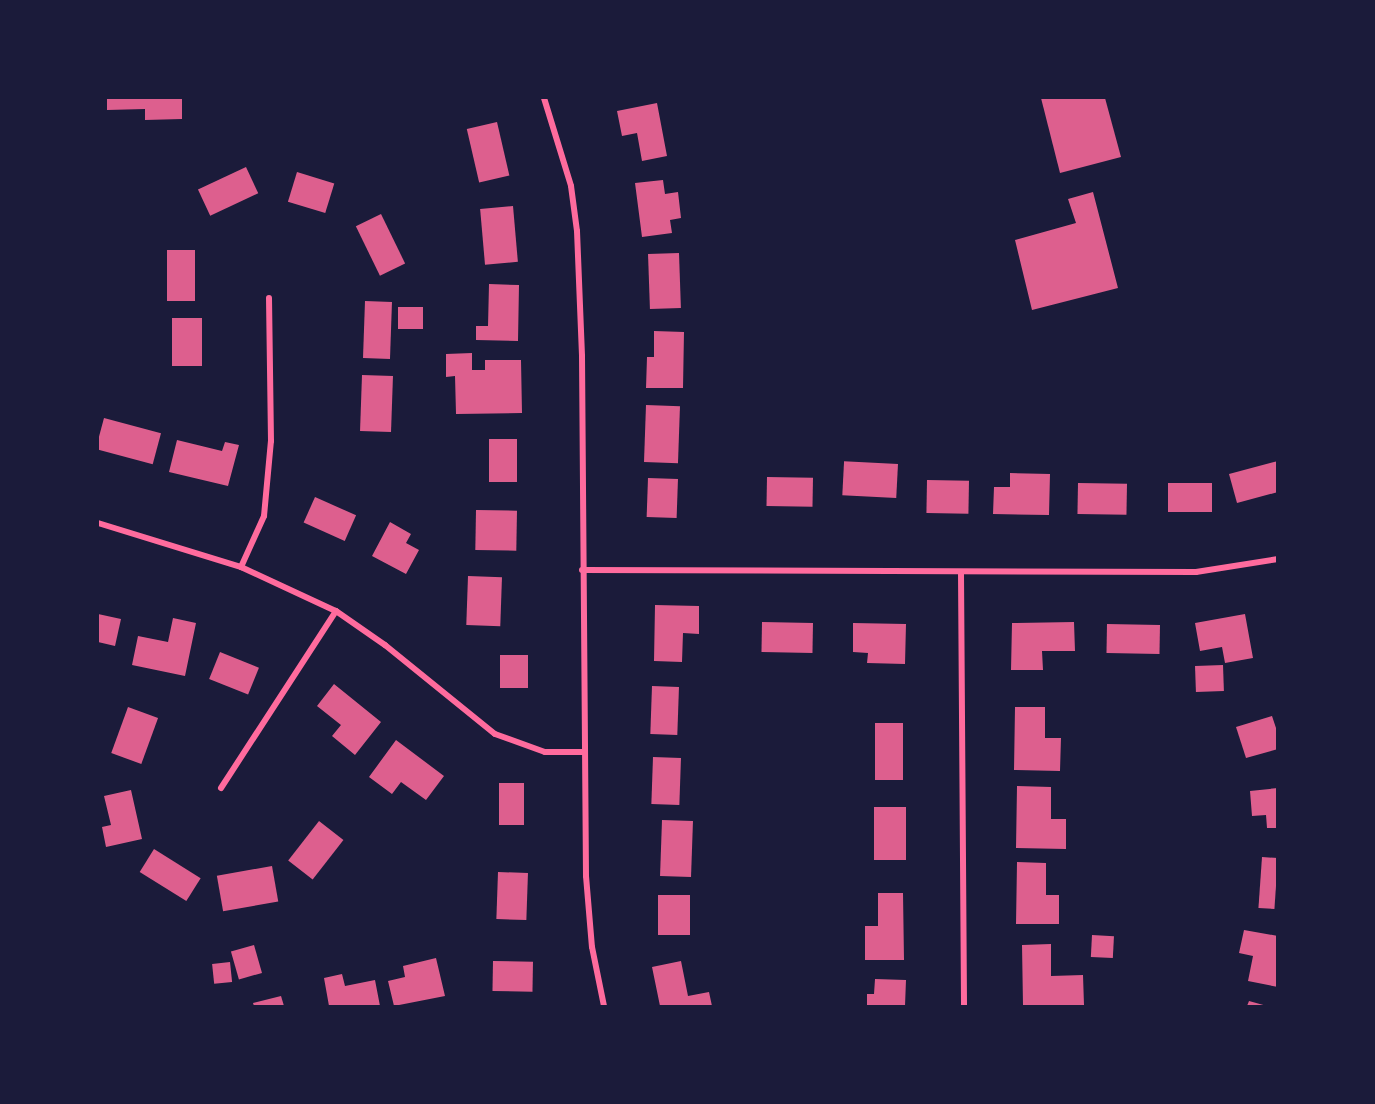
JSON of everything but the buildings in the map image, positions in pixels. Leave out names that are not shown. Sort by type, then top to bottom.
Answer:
[{"type":"street","points":[[544,98],[571,186],[577,231],[582,356],[586,876],[592,947],[604,1006]]},
{"type":"street","points":[[241,567],[264,516],[271,441],[269,298]]},
{"type":"street","points":[[98,523],[241,567],[336,611],[385,645],[495,734],[545,752],[585,752]]},
{"type":"street","points":[[582,570],[1196,572],[1278,559]]},
{"type":"street","points":[[961,573],[964,1006]]},
{"type":"street","points":[[220,788],[336,611]]}]
